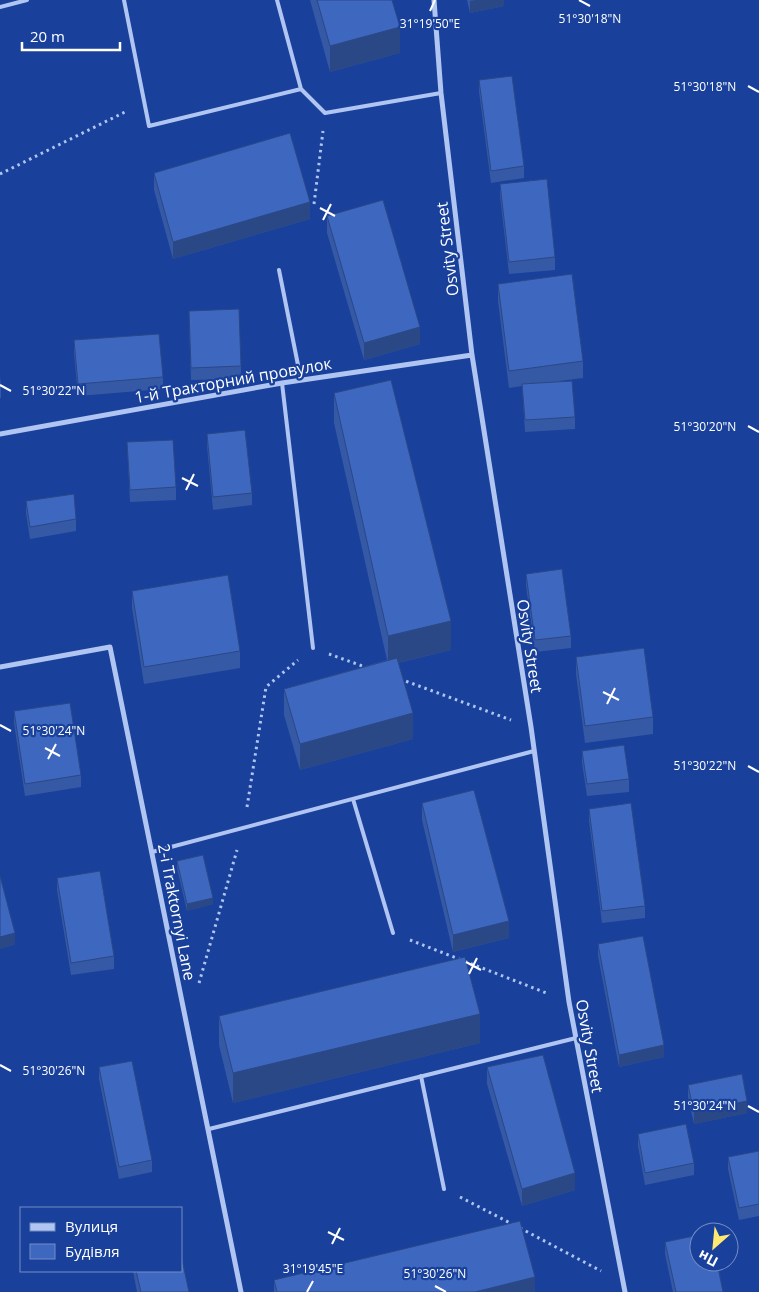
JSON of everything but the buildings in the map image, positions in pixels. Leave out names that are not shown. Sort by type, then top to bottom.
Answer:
[{"type":"street","name":"Osvity Street","points":[[434,0],[441,93],[472,356],[534,751],[569,1002],[625,1292]]},
{"type":"street","name":"1-й Тракторний провулок","points":[[0,434],[300,380],[472,356]]},
{"type":"street","name":"2-i Traktornyi Lane","points":[[0,667],[110,646],[241,1292]]},
{"type":"lane","points":[[0,7],[28,0]]},
{"type":"lane","points":[[124,0],[149,126],[301,89]]},
{"type":"lane","points":[[277,0],[301,89],[325,113],[441,93]]},
{"type":"lane","points":[[279,270],[300,380]]},
{"type":"lane","points":[[282,383],[313,648]]},
{"type":"lane","points":[[152,852],[534,751]]},
{"type":"lane","points":[[353,799],[394,933]]},
{"type":"lane","points":[[208,1129],[576,1038]]},
{"type":"lane","points":[[421,1076],[444,1189]]},
{"type":"path","points":[[0,174],[144,102]]},
{"type":"path","points":[[314,204],[325,113]]},
{"type":"path","points":[[198,987],[243,828],[266,687],[313,648],[376,671]]},
{"type":"path","points":[[394,677],[530,727]]},
{"type":"path","points":[[394,933],[569,1002]]},
{"type":"path","points":[[444,1189],[624,1283]]}]
